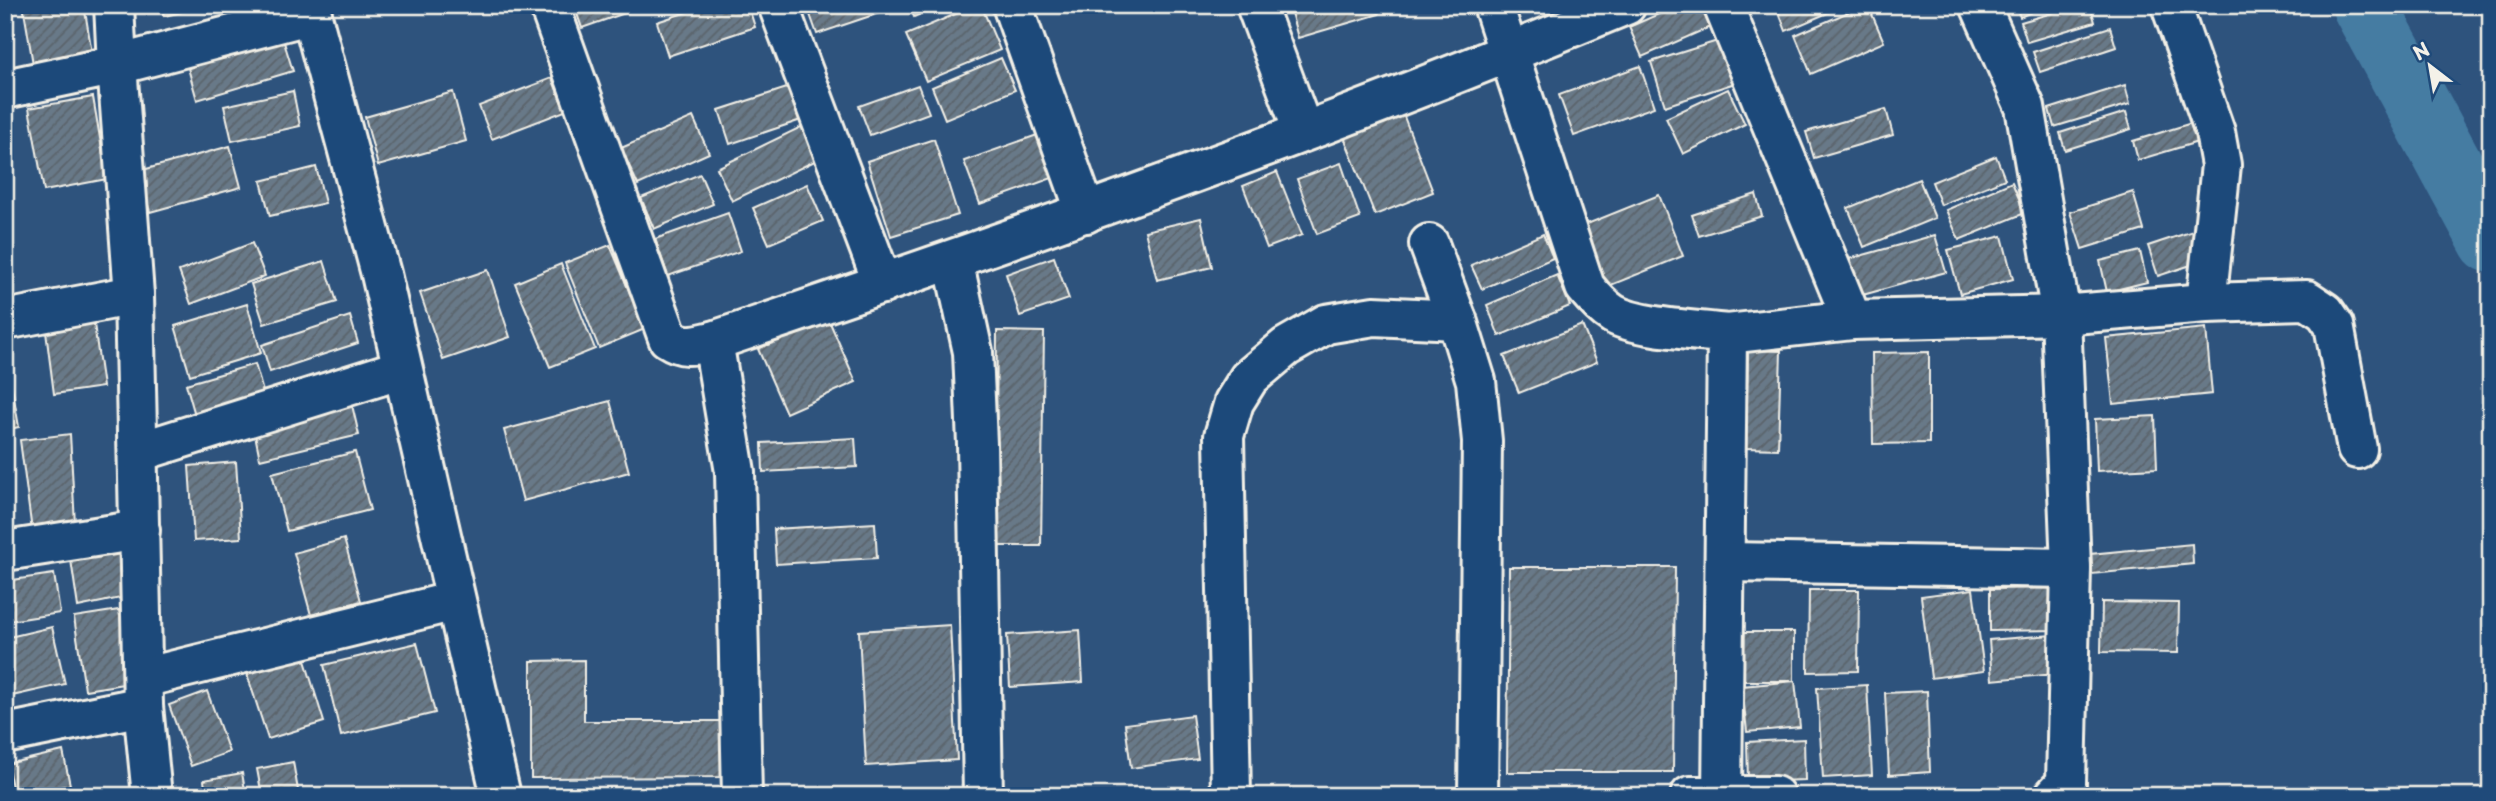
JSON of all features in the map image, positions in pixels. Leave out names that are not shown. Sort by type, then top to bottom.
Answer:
[{"type":"street","points":[[114,5],[134,295],[143,692],[152,796]]},
{"type":"street","points":[[549,5],[668,338],[679,345],[713,341],[1086,213],[1510,53],[1626,5]]},
{"type":"street","points":[[778,5],[883,284]]},
{"type":"street","points":[[1012,5],[1086,213]]},
{"type":"street","points":[[1256,5],[1303,131]]},
{"type":"street","points":[[1493,5],[1586,288],[1597,302],[1615,315],[1640,322],[1727,334],[1852,320],[2061,315],[2307,300],[2325,312],[2334,325],[2357,449]]},
{"type":"street","points":[[1723,5],[1852,320]]},
{"type":"street","points":[[1980,5],[2025,107],[2061,315],[2071,568],[2066,783],[2054,796]]},
{"type":"street","points":[[2171,5],[2215,132],[2221,165],[2226,303]]},
{"type":"street","points":[[5,89],[117,65],[310,10],[377,261],[501,796]]},
{"type":"street","points":[[1429,244],[1476,381],[1482,441],[1478,796]]},
{"type":"street","points":[[953,260],[973,352],[983,796]]},
{"type":"street","points":[[5,320],[134,295]]},
{"type":"street","points":[[1231,796],[1224,436],[1234,402],[1249,378],[1286,346],[1326,324],[1374,316],[1457,320]]},
{"type":"street","points":[[1727,334],[1725,562],[1711,795],[1775,796]]},
{"type":"street","points":[[713,341],[735,472],[742,796]]},
{"type":"street","points":[[138,452],[402,369]]},
{"type":"street","points":[[5,551],[139,530]]},
{"type":"street","points":[[1725,562],[2071,568]]},
{"type":"street","points":[[5,734],[455,601]]},
{"type":"building","points":[[23,5],[84,5],[92,53],[33,64]]},
{"type":"building","points":[[161,5],[214,5],[164,16]]},
{"type":"building","points":[[574,5],[648,5],[582,28]]},
{"type":"building","points":[[708,5],[748,5],[755,27],[668,56],[657,22]]},
{"type":"building","points":[[909,5],[942,5],[914,17]]},
{"type":"building","points":[[981,5],[1000,50],[926,81],[906,35]]},
{"type":"building","points":[[1289,5],[1376,5],[1379,14],[1298,38]]},
{"type":"building","points":[[1679,5],[1700,5],[1710,27],[1642,57],[1629,27]]},
{"type":"building","points":[[1776,5],[1846,5],[1786,31]]},
{"type":"building","points":[[1868,5],[1884,42],[1811,74],[1795,35]]},
{"type":"building","points":[[2015,5],[2048,5],[2020,17]]},
{"type":"building","points":[[2079,5],[2090,5],[2095,22],[2027,42],[2021,22]]},
{"type":"building","points":[[807,6],[900,6],[817,34]]},
{"type":"building","points":[[2110,27],[2116,47],[2040,72],[2033,52]]},
{"type":"building","points":[[1727,38],[1741,81],[1665,106],[1651,62]]},
{"type":"building","points":[[283,39],[293,71],[197,100],[188,68]]},
{"type":"building","points":[[1001,58],[1015,90],[945,119],[932,87]]},
{"type":"building","points":[[1640,66],[1654,107],[1574,136],[1559,95]]},
{"type":"building","points":[[552,78],[565,111],[492,139],[479,106]]},
{"type":"building","points":[[918,85],[929,113],[870,135],[859,106]]},
{"type":"building","points":[[2125,85],[2130,104],[2054,127],[2049,109]]},
{"type":"building","points":[[790,87],[801,120],[730,144],[719,110]]},
{"type":"building","points":[[1728,89],[1745,124],[1683,154],[1666,118]]},
{"type":"building","points":[[293,91],[300,126],[232,141],[224,106]]},
{"type":"building","points":[[453,92],[466,141],[378,166],[365,117]]},
{"type":"building","points":[[93,97],[107,179],[44,191],[29,108]]},
{"type":"building","points":[[1886,109],[1893,135],[1814,158],[1806,132]]},
{"type":"building","points":[[2126,112],[2131,129],[2065,150],[2060,133]]},
{"type":"building","points":[[1403,114],[1433,192],[1375,215],[1344,137]]},
{"type":"building","points":[[693,117],[709,153],[638,185],[621,148]]},
{"type":"building","points":[[2195,122],[2201,141],[2138,160],[2133,141]]},
{"type":"building","points":[[805,125],[821,158],[732,201],[717,168]]},
{"type":"building","points":[[1040,134],[1055,177],[980,204],[964,161]]},
{"type":"building","points":[[934,139],[958,215],[891,236],[867,161]]},
{"type":"building","points":[[230,146],[241,187],[150,212],[139,171]]},
{"type":"building","points":[[1996,156],[2005,179],[1941,205],[1932,182]]},
{"type":"building","points":[[1341,163],[1360,218],[1317,234],[1297,179]]},
{"type":"building","points":[[316,167],[325,203],[270,216],[261,181]]},
{"type":"building","points":[[1277,172],[1302,235],[1267,248],[1243,186]]},
{"type":"building","points":[[700,174],[713,204],[654,229],[641,198]]},
{"type":"building","points":[[1919,179],[1935,218],[1864,247],[1848,208]]},
{"type":"building","points":[[2012,182],[2025,213],[1959,240],[1946,210]]},
{"type":"building","points":[[807,184],[823,221],[769,244],[753,208]]},
{"type":"building","points":[[2133,192],[2144,230],[2082,249],[2070,212]]},
{"type":"building","points":[[1756,194],[1762,216],[1699,236],[1692,215]]},
{"type":"building","points":[[1659,195],[1683,256],[1606,287],[1582,226]]},
{"type":"building","points":[[728,213],[741,251],[668,276],[655,239]]},
{"type":"building","points":[[1201,218],[1212,267],[1157,280],[1145,231]]},
{"type":"building","points":[[2193,231],[2203,261],[2158,276],[2148,246]]},
{"type":"building","points":[[1543,234],[1553,258],[1482,289],[1471,265]]},
{"type":"building","points":[[1935,235],[1946,272],[1859,296],[1849,259]]},
{"type":"building","points":[[2002,236],[2013,279],[1960,294],[1948,250]]},
{"type":"building","points":[[252,243],[265,276],[191,304],[179,271]]},
{"type":"building","points":[[610,245],[645,329],[599,348],[565,263]]},
{"type":"building","points":[[2140,251],[2147,282],[2107,292],[2100,261]]},
{"type":"building","points":[[1054,257],[1069,299],[1020,316],[1006,274]]},
{"type":"building","points":[[324,261],[337,302],[264,324],[251,284]]},
{"type":"building","points":[[561,264],[595,349],[550,367],[515,283]]},
{"type":"building","points":[[488,270],[510,337],[443,360],[420,293]]},
{"type":"building","points":[[1557,275],[1570,306],[1499,336],[1487,305]]},
{"type":"building","points":[[247,304],[261,353],[190,375],[175,326]]},
{"type":"building","points":[[92,310],[103,387],[54,394],[44,316]]},
{"type":"building","points":[[350,316],[358,343],[270,372],[262,345]]},
{"type":"building","points":[[828,318],[856,382],[786,413],[758,349]]},
{"type":"building","points":[[1582,325],[1597,362],[1519,393],[1504,356]]},
{"type":"building","points":[[2206,328],[2212,394],[2113,404],[2106,338]]},
{"type":"building","points":[[997,331],[1044,332],[1041,546],[995,546]]},
{"type":"building","points":[[5,346],[19,427],[5,430]]},
{"type":"building","points":[[1748,350],[1781,351],[1778,449],[1746,448]]},
{"type":"building","points":[[1929,352],[1929,443],[1873,444],[1872,353]]},
{"type":"building","points":[[255,364],[266,402],[197,422],[186,384]]},
{"type":"building","points":[[610,401],[629,472],[523,501],[504,430]]},
{"type":"building","points":[[352,405],[359,435],[260,459],[254,430]]},
{"type":"building","points":[[2155,416],[2157,468],[2097,471],[2095,419]]},
{"type":"building","points":[[70,434],[75,524],[32,531],[20,440]]},
{"type":"building","points":[[855,438],[857,467],[763,472],[762,443]]},
{"type":"building","points":[[355,452],[370,510],[287,531],[272,473]]},
{"type":"building","points":[[236,462],[241,538],[194,541],[189,466]]},
{"type":"building","points":[[875,523],[877,558],[776,564],[774,529]]},
{"type":"building","points":[[344,539],[361,601],[311,615],[294,553]]},
{"type":"building","points":[[2192,544],[2193,564],[2092,574],[2090,554]]},
{"type":"building","points":[[122,548],[130,596],[78,607],[71,560]]},
{"type":"building","points":[[1509,567],[1675,567],[1673,772],[1507,772]]},
{"type":"building","points":[[54,574],[60,613],[9,621],[5,581]]},
{"type":"building","points":[[2061,588],[2061,630],[1990,631],[1990,589]]},
{"type":"building","points":[[1973,589],[1984,671],[1931,678],[1921,596]]},
{"type":"building","points":[[1809,590],[1859,590],[1858,671],[1808,672]]},
{"type":"building","points":[[2102,602],[2179,603],[2178,653],[2101,652]]},
{"type":"building","points":[[119,610],[130,683],[85,690],[74,617]]},
{"type":"building","points":[[950,625],[957,760],[866,766],[859,631]]},
{"type":"building","points":[[52,627],[65,684],[12,696],[5,666],[5,638]]},
{"type":"building","points":[[1080,630],[1083,682],[1010,687],[1007,635]]},
{"type":"building","points":[[1744,632],[1794,632],[1794,681],[1744,681]]},
{"type":"building","points":[[2052,635],[2055,674],[1992,680],[1989,640]]},
{"type":"building","points":[[417,643],[435,713],[341,736],[324,665]]},
{"type":"building","points":[[304,657],[324,722],[268,739],[247,674]]},
{"type":"building","points":[[584,660],[584,721],[724,721],[723,777],[531,778],[531,661]]},
{"type":"building","points":[[1795,681],[1800,727],[1747,732],[1742,686]]},
{"type":"building","points":[[1867,685],[1872,775],[1823,778],[1817,688]]},
{"type":"building","points":[[207,691],[229,752],[191,766],[169,705]]},
{"type":"building","points":[[1927,691],[1930,772],[1889,775],[1885,693]]},
{"type":"building","points":[[1192,715],[1198,759],[1131,768],[1125,724]]},
{"type":"building","points":[[1804,739],[1805,780],[1748,782],[1747,742]]},
{"type":"building","points":[[63,751],[70,785],[14,796],[7,764]]},
{"type":"building","points":[[293,762],[299,796],[262,796],[257,769]]},
{"type":"building","points":[[242,773],[246,796],[206,796],[204,780]]},
{"type":"waterway","points":[[2364,5],[2491,240]]}]
